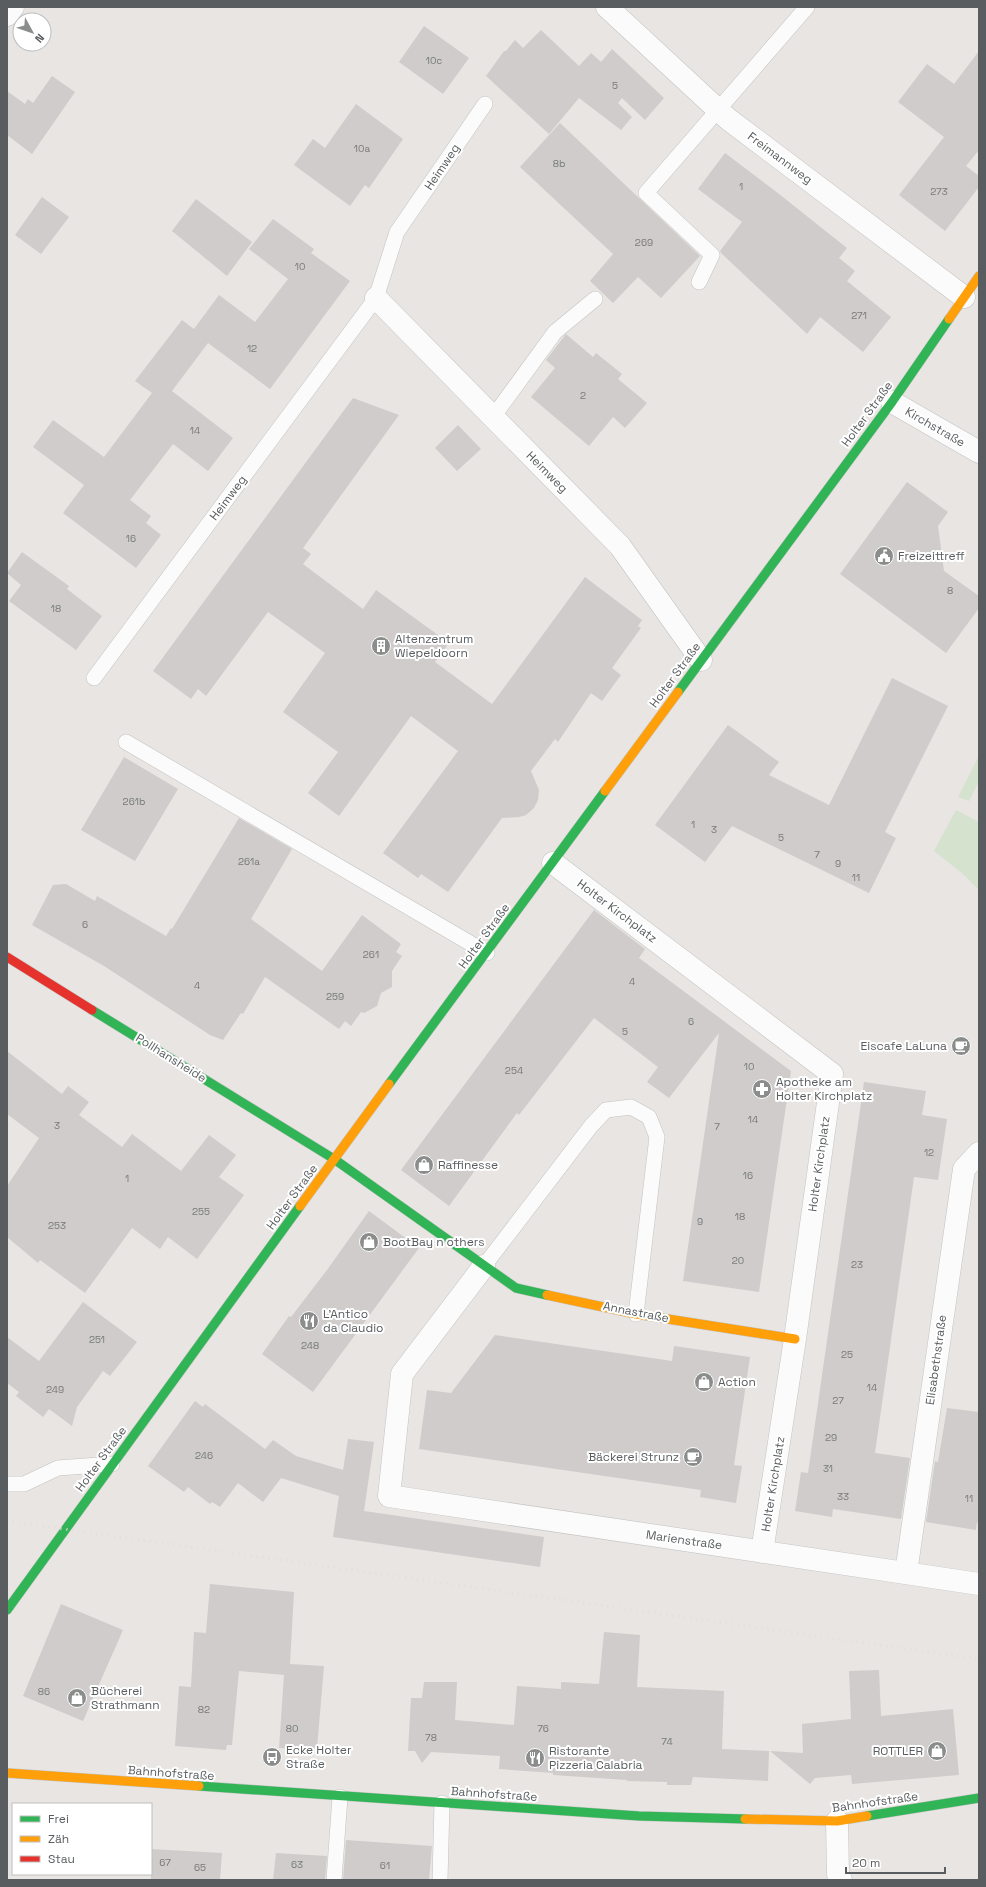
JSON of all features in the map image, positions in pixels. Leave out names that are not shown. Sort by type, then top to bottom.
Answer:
[{"type":"street","points":[[7,15],[13,7]]},
{"type":"street","name":"Freimannweg","points":[[607,7],[728,119],[964,297]]},
{"type":"street","name":"Holter Straße","points":[[7,1610],[334,1159],[892,402],[979,276]]},
{"type":"street","name":"Heimweg","points":[[376,298],[620,546],[701,660]]},
{"type":"street","name":"Kirchstraße","points":[[892,402],[979,452]]},
{"type":"street","name":"Holter Kirchplatz","points":[[553,863],[832,1074],[795,1339],[762,1552]]},
{"type":"street","name":"Pollhansheide","points":[[7,957],[334,1159]]},
{"type":"street","name":"Elisabethstraße","points":[[906,1573],[964,1168],[979,1152]]},
{"type":"street","name":"Annastraße","points":[[334,1159],[516,1288],[636,1314],[795,1339]]},
{"type":"street","name":"Marienstraße","points":[[484,1266],[402,1374],[389,1496],[979,1584]]},
{"type":"street","name":"Bahnhofstraße","points":[[7,1772],[639,1816],[837,1821],[979,1798]]},
{"type":"street","points":[[837,1821],[838,1874],[841,1880]]},
{"type":"lane","points":[[699,282],[712,255],[646,193],[807,7]]},
{"type":"lane","name":"Heimweg","points":[[94,678],[376,298],[398,232],[485,104]]},
{"type":"lane","points":[[493,417],[555,332],[595,299]]},
{"type":"lane","points":[[126,742],[487,953]]},
{"type":"lane","points":[[484,1266],[591,1126],[606,1110],[631,1107],[649,1117],[657,1138],[636,1314]]},
{"type":"lane","points":[[7,1484],[24,1484],[58,1468],[112,1464]]},
{"type":"lane","points":[[334,1880],[340,1796]]},
{"type":"lane","points":[[440,1880],[442,1803]]},
{"type":"green space","points":[[979,756],[979,781],[969,801],[958,797]]},
{"type":"green space","points":[[956,810],[979,822],[979,890],[962,873],[934,851]]},
{"type":"building","points":[[424,26],[469,58],[443,94],[399,62]]},
{"type":"building","points":[[541,30],[579,66],[591,53],[601,62],[612,49],[664,98],[645,120],[622,98],[618,103],[632,117],[621,130],[579,98],[549,134],[486,76],[504,51],[506,51],[515,40],[523,48]]},
{"type":"building","points":[[979,51],[979,150],[966,166],[979,176],[979,187],[945,231],[899,195],[944,137],[898,102],[927,64],[954,84]]},
{"type":"building","points":[[52,76],[75,92],[32,154],[7,135],[7,91],[25,104],[28,99],[33,103]]},
{"type":"building","points":[[356,104],[403,139],[369,188],[365,185],[350,206],[294,165],[313,139],[325,148]]},
{"type":"building","points":[[560,123],[700,256],[661,298],[638,277],[613,303],[590,281],[613,254],[520,167]]},
{"type":"building","points":[[725,153],[847,248],[839,258],[855,271],[847,281],[891,317],[863,352],[820,317],[807,334],[721,253],[720,251],[742,222],[698,189]]},
{"type":"building","points":[[42,197],[69,217],[41,254],[15,235]]},
{"type":"building","points":[[196,199],[252,242],[227,276],[172,231]]},
{"type":"building","points":[[273,219],[314,249],[311,253],[350,281],[270,389],[208,343],[172,391],[233,438],[208,471],[173,444],[130,500],[151,516],[146,523],[161,535],[136,568],[63,513],[84,485],[33,447],[53,420],[104,457],[152,393],[135,381],[182,320],[194,329],[219,295],[255,322],[288,279],[249,249]]},
{"type":"building","points":[[566,334],[593,357],[596,353],[622,374],[618,379],[647,403],[625,428],[613,417],[589,446],[531,397],[555,368],[546,360]]},
{"type":"building","name":"Altenzentrum Wiepeldoorn","points":[[353,398],[399,415],[303,548],[311,554],[303,564],[363,609],[376,590],[449,643],[435,662],[492,704],[585,577],[642,620],[638,626],[641,628],[612,668],[621,675],[602,701],[591,693],[558,742],[555,739],[531,771],[539,790],[538,800],[534,808],[526,815],[502,818],[448,892],[421,874],[418,878],[383,853],[458,751],[411,716],[339,816],[308,793],[338,752],[283,712],[325,653],[268,612],[206,696],[198,689],[191,699],[153,671]]},
{"type":"building","points":[[458,425],[481,449],[457,471],[435,448]]},
{"type":"building","points":[[907,482],[948,512],[938,526],[944,571],[979,596],[979,608],[946,653],[840,574]]},
{"type":"building","points":[[22,552],[69,586],[67,589],[102,616],[76,650],[9,601],[21,585],[7,573]]},
{"type":"building","points":[[892,678],[948,706],[885,832],[896,838],[869,893],[732,826],[705,862],[655,825],[728,725],[779,762],[769,775],[829,805]]},
{"type":"building","points":[[124,757],[178,789],[135,861],[81,830]]},
{"type":"building","points":[[239,818],[292,849],[251,919],[322,971],[362,915],[401,944],[396,952],[402,956],[392,971],[392,987],[381,993],[377,1006],[364,1013],[361,1012],[351,1026],[345,1021],[339,1029],[265,977],[243,1014],[241,1013],[223,1040],[210,1035],[104,966],[32,925],[53,885],[66,884],[95,901],[97,896],[166,936],[171,928],[172,929]]},
{"type":"building","points":[[594,910],[645,949],[639,958],[791,1071],[759,1292],[683,1281],[719,1033],[669,1098],[647,1082],[658,1067],[594,1018],[519,1115],[517,1113],[449,1206],[401,1170]]},
{"type":"building","points":[[7,1051],[62,1094],[68,1086],[89,1102],[79,1115],[122,1147],[132,1134],[181,1171],[209,1135],[236,1155],[219,1177],[244,1195],[197,1259],[168,1237],[160,1249],[132,1228],[85,1293],[40,1260],[38,1263],[7,1237],[7,1186],[39,1138],[7,1114]]},
{"type":"building","points":[[864,1082],[926,1091],[922,1115],[947,1119],[938,1180],[914,1177],[875,1453],[910,1458],[901,1519],[833,1509],[832,1517],[795,1511],[801,1472],[808,1473]]},
{"type":"building","points":[[369,1211],[419,1248],[313,1392],[262,1354],[289,1316],[291,1317],[327,1270]]},
{"type":"building","points":[[83,1302],[137,1342],[110,1376],[103,1371],[77,1407],[72,1426],[49,1409],[43,1417],[16,1396],[19,1392],[7,1383],[7,1337],[39,1361]]},
{"type":"building","points":[[495,1335],[672,1361],[674,1346],[750,1357],[734,1465],[742,1466],[736,1503],[700,1497],[701,1490],[419,1449],[427,1390],[451,1393]]},
{"type":"building","points":[[195,1401],[203,1407],[205,1404],[265,1449],[273,1440],[296,1456],[343,1470],[348,1439],[374,1442],[364,1511],[544,1537],[540,1567],[333,1537],[339,1496],[281,1478],[263,1502],[238,1483],[220,1507],[212,1502],[210,1504],[188,1487],[184,1492],[148,1466]]},
{"type":"building","points":[[947,1408],[979,1412],[979,1523],[977,1522],[976,1530],[926,1522],[935,1461],[938,1462]]},
{"type":"building","points":[[210,1584],[294,1592],[290,1664],[324,1666],[317,1748],[314,1748],[313,1750],[279,1748],[284,1675],[239,1671],[232,1745],[227,1745],[226,1750],[175,1746],[179,1686],[191,1687],[194,1632],[206,1633]]},
{"type":"building","points":[[61,1604],[123,1630],[83,1721],[23,1696]]},
{"type":"building","points":[[604,1632],[640,1635],[637,1687],[724,1691],[722,1749],[769,1751],[768,1781],[693,1777],[691,1785],[667,1785],[667,1782],[627,1781],[499,1769],[500,1756],[431,1752],[422,1763],[415,1751],[408,1751],[411,1698],[422,1698],[424,1682],[457,1682],[455,1720],[514,1725],[517,1686],[561,1689],[561,1682],[599,1684]]},
{"type":"building","points":[[879,1670],[881,1716],[953,1709],[959,1775],[852,1784],[851,1775],[815,1778],[810,1784],[770,1751],[803,1753],[802,1724],[851,1719],[849,1671]]},
{"type":"building","points":[[346,1840],[432,1846],[429,1880],[343,1880]]},
{"type":"building","points":[[152,1849],[222,1853],[220,1880],[151,1880]]},
{"type":"building","points":[[276,1853],[327,1856],[325,1880],[273,1880]]},
{"type":"railway","points":[[7,1521],[979,1659]]},
{"type":"traffic: fast","points":[[678,692],[892,402],[949,319]]},
{"type":"traffic: fast","points":[[389,1084],[605,791]]},
{"type":"traffic: fast","points":[[92,1010],[334,1159],[516,1288],[547,1295]]},
{"type":"traffic: fast","points":[[7,1610],[300,1206]]},
{"type":"traffic: fast","points":[[199,1786],[639,1816],[745,1819]]},
{"type":"traffic: fast","points":[[867,1816],[979,1798]]},
{"type":"traffic: slow","points":[[949,319],[979,276]]},
{"type":"traffic: slow","points":[[605,791],[678,692]]},
{"type":"traffic: slow","points":[[300,1206],[389,1084]]},
{"type":"traffic: slow","points":[[547,1295],[636,1314],[795,1339]]},
{"type":"traffic: slow","points":[[7,1773],[199,1786]]},
{"type":"traffic: slow","points":[[745,1819],[837,1821],[867,1816]]},
{"type":"traffic: jam","points":[[7,957],[92,1010]]},
{"type":"place","name":"Freizeittreff","points":[[884,556]]},
{"type":"place","name":"Altenzentrum Wiepeldoorn","points":[[381,646]]},
{"type":"place","name":"Eiscafe LaLuna","points":[[961,1046]]},
{"type":"place","name":"Apotheke am Holter Kirchplatz","points":[[762,1089]]},
{"type":"place","name":"Raffinesse","points":[[424,1165]]},
{"type":"place","name":"BootBay n others","points":[[369,1242]]},
{"type":"place","name":"L'Antico da Claudio","points":[[309,1321]]},
{"type":"place","name":"Action","points":[[704,1382]]},
{"type":"place","name":"Bäckerei Strunz","points":[[693,1457]]},
{"type":"place","name":"Bücherei Strathmann","points":[[77,1698]]},
{"type":"place","name":"ROTTLER","points":[[937,1751]]},
{"type":"place","name":"Ecke Holter Straße","points":[[272,1757]]},
{"type":"place","name":"Ristorante Pizzeria Calabria","points":[[535,1758]]}]
